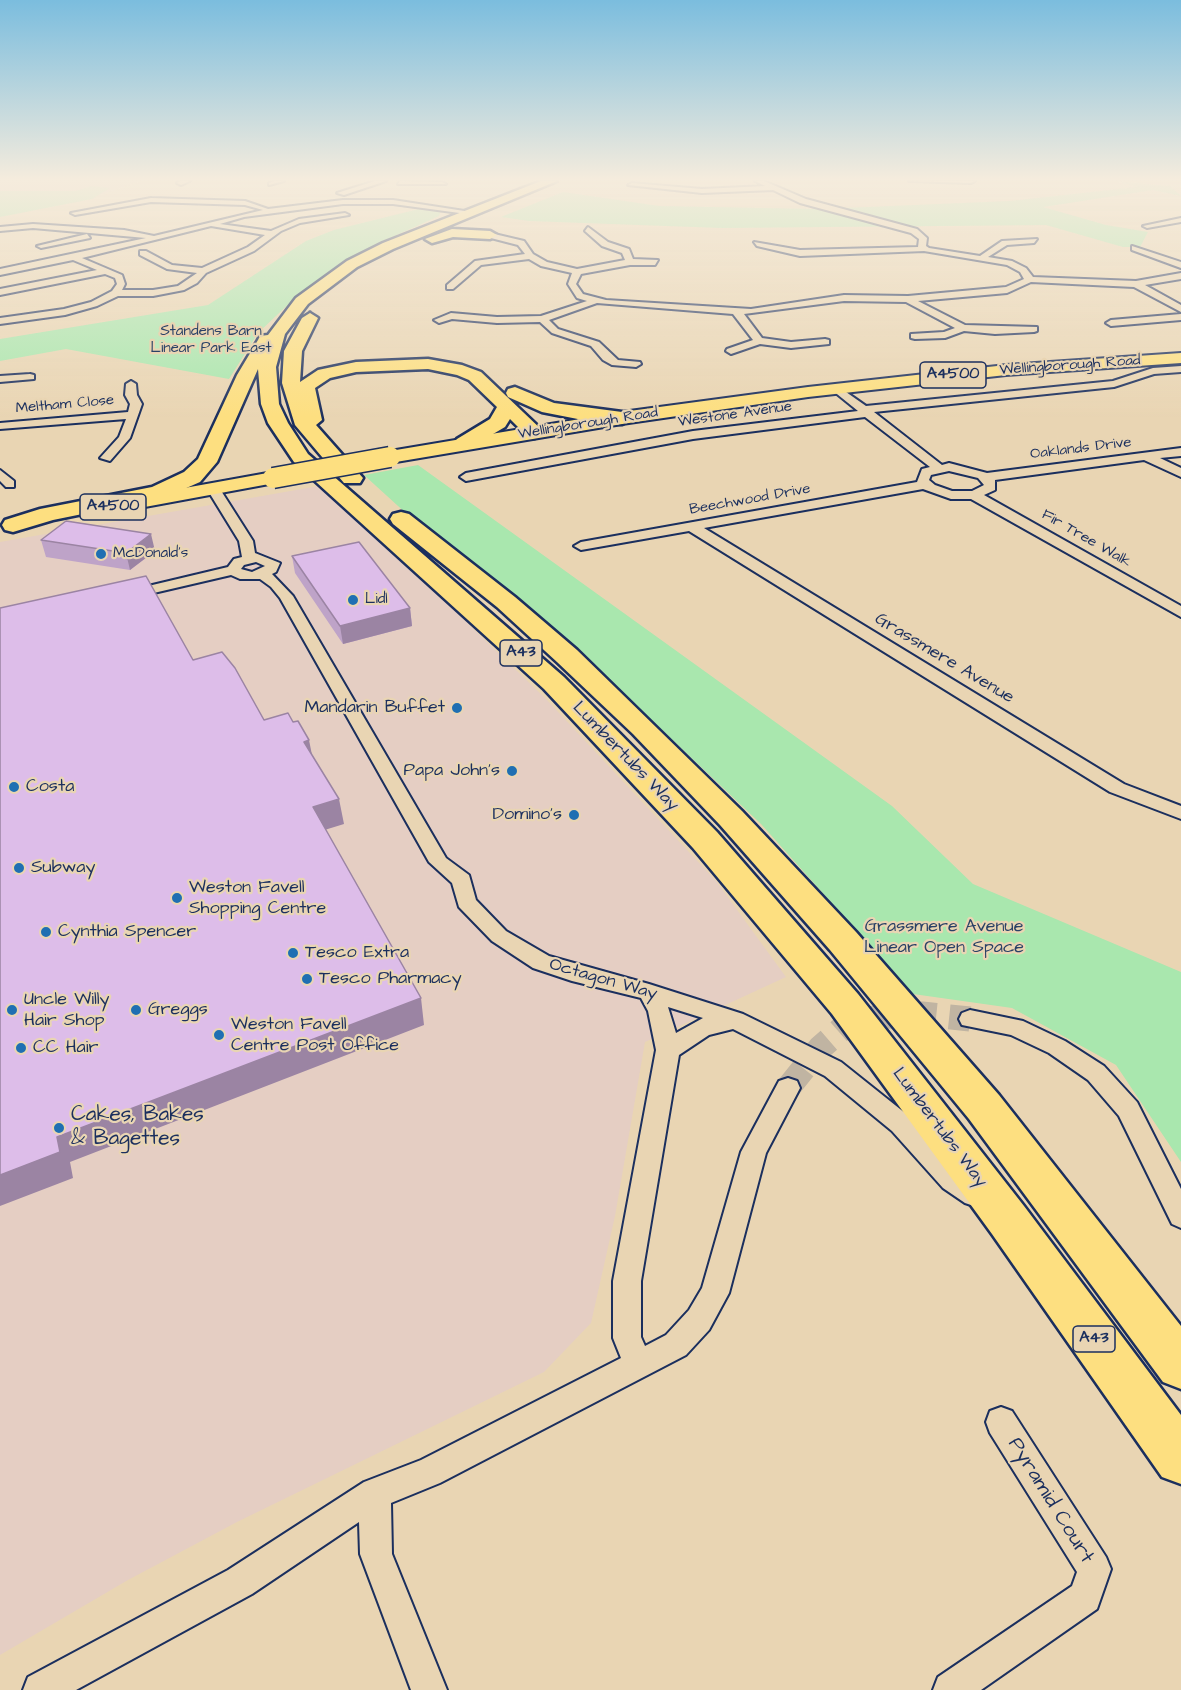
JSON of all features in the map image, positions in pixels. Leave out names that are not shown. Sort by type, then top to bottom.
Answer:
[{"type":"highway","points":[[352,264],[362,260]]},
{"type":"highway","name":"Lumbertubs Way","points":[[362,260],[323,283],[298,318],[271,348],[267,387],[278,423],[301,458],[345,500],[429,571],[554,683],[705,840],[845,1004],[1008,1220],[1181,1458]]},
{"type":"highway","name":"Lumbertubs Way","points":[[379,260],[298,318],[292,351],[291,383],[298,410],[316,440],[360,486],[506,602],[567,657],[643,728],[731,818],[843,941],[984,1107],[1181,1365]]},
{"type":"highway","points":[[7,526],[48,514],[165,489],[192,477],[207,462],[266,340],[298,318],[314,326],[308,336],[308,346],[320,353],[348,358],[441,358],[467,362],[487,369],[511,400],[541,431]]},
{"type":"highway","points":[[316,440],[305,393],[306,386],[324,374],[338,369],[406,363],[446,366],[475,376],[511,400],[594,416],[622,418]]},
{"type":"highway","points":[[464,443],[498,423],[511,400]]},
{"type":"highway","points":[[207,462],[206,480],[213,489]]},
{"type":"main road","name":"Wellingborough Road","points":[[7,526],[464,443],[622,418],[836,388],[1006,370],[1181,358]]},
{"type":"street","points":[[0,272],[65,260]]},
{"type":"street","points":[[80,260],[107,271],[122,281],[116,293]]},
{"type":"street","points":[[157,260],[170,267],[203,271]]},
{"type":"street","points":[[0,321],[65,312],[94,304],[116,293],[169,291],[194,281],[203,271],[227,260]]},
{"type":"street","points":[[450,282],[464,278],[471,266],[498,260]]},
{"type":"street","points":[[538,260],[544,264],[577,272],[630,262],[655,262]]},
{"type":"street","points":[[993,260],[1018,267],[1029,276],[1028,279]]},
{"type":"street","points":[[1167,260],[1181,265]]},
{"type":"street","points":[[0,292],[107,271]]},
{"type":"street","points":[[577,272],[572,284],[575,291],[580,296],[595,302],[737,312],[771,311],[844,298],[909,299],[1007,290],[1020,286],[1028,279],[1136,284],[1181,276]]},
{"type":"street","points":[[1136,284],[1181,309]]},
{"type":"street","points":[[909,299],[963,328],[994,332],[1034,329]]},
{"type":"street","points":[[439,316],[497,320],[542,319],[595,302]]},
{"type":"street","points":[[737,312],[759,341]]},
{"type":"street","points":[[1111,323],[1150,323],[1181,317]]},
{"type":"street","points":[[542,319],[555,331],[595,344],[613,366],[636,364]]},
{"type":"street","points":[[915,336],[945,335],[963,328]]},
{"type":"street","points":[[731,351],[759,341],[791,345],[825,342]]},
{"type":"street","name":"Westone Avenue","points":[[466,477],[693,435],[865,411],[1114,384],[1153,371],[1181,369]]},
{"type":"street","points":[[0,379],[30,377]]},
{"type":"street","name":"Meltham Close","points":[[106,458],[124,438],[133,415],[136,404],[130,396],[131,384]]},
{"type":"street","points":[[836,388],[938,468]]},
{"type":"street","name":"Meltham Close","points":[[0,426],[133,415]]},
{"type":"street","name":"Oaklands Drive","points":[[986,477],[1181,452]]},
{"type":"street","points":[[1147,457],[1181,473]]},
{"type":"street","points":[[938,468],[961,468],[986,477],[990,487],[974,495],[951,495],[924,485],[922,476],[938,468]]},
{"type":"street","points":[[0,474],[10,484]]},
{"type":"street","name":"Beechwood Drive","points":[[581,546],[924,485]]},
{"type":"street","points":[[213,489],[246,541],[249,558]]},
{"type":"street","name":"Fir Tree Walk","points":[[974,495],[1181,612]]},
{"type":"street","name":"Grassmere Avenue","points":[[692,527],[1117,788],[1181,813]]},
{"type":"street","points":[[118,597],[233,570],[246,576],[263,574],[271,569],[273,562],[263,558],[249,558],[235,564],[233,570]]},
{"type":"street","name":"Octagon Way","points":[[263,574],[286,596],[439,861],[462,880],[466,902],[498,936],[540,962],[572,973],[648,992],[735,1020],[832,1069],[901,1124],[952,1180],[1008,1220]]},
{"type":"street","points":[[639,1365],[627,1338],[627,1281],[668,1050],[659,1011],[648,992]]},
{"type":"street","points":[[970,1019],[1015,1027],[1057,1047],[1096,1073],[1128,1108],[1181,1215]]},
{"type":"street","points":[[668,1050],[703,1026],[735,1020]]},
{"type":"street","points":[[41,1690],[240,1582],[375,1493],[429,1472],[676,1345],[699,1320],[715,1293],[754,1152],[788,1088]]},
{"type":"street","name":"Pyramid Court","points":[[951,1690],[1085,1597],[1094,1569],[1001,1422]]},
{"type":"street","points":[[375,1493],[376,1554],[429,1690]]},
{"type":"shaded area","name":"Weston Favell Shopping Centre","points":[[319,486],[428,585],[546,699],[716,881],[786,977],[645,1042],[615,1216],[591,1323],[544,1372],[237,1522],[128,1580],[0,1655],[0,542]]},
{"type":"green space","name":"Standens Barn Linear Park East","points":[[277,260],[350,260],[332,270],[294,299],[258,333],[229,379],[66,349],[0,361],[0,339],[208,305]]},
{"type":"green space","name":"Grassmere Avenue Linear Open Space","points":[[418,465],[892,806],[973,884],[1181,972],[1181,1162],[1116,1065],[1012,1008],[913,994],[761,824],[583,655],[460,553],[409,516],[364,475]]},
{"type":"building","points":[[66,521],[151,534],[126,553],[41,540]]},
{"type":"building","name":"Lidl","points":[[359,542],[410,608],[340,626],[292,556]]},
{"type":"building","name":"Weston Favell Shopping Centre","points":[[146,576],[193,660],[222,652],[235,668],[264,720],[288,713],[293,722],[298,721],[309,740],[304,742],[339,799],[313,807],[421,998],[57,1137],[60,1152],[0,1175],[0,608]]},
{"type":"tunnel","points":[[788,1088],[820,1048],[844,1027],[878,1017],[922,1014],[970,1019]]},
{"type":"place","name":"McDonald's","points":[[101,554]]},
{"type":"place","name":"Lidl","points":[[353,600]]},
{"type":"place","name":"Mandarin Buffet","points":[[457,708]]},
{"type":"place","name":"Papa John's","points":[[512,771]]},
{"type":"place","name":"Costa","points":[[14,787]]},
{"type":"place","name":"Domino's","points":[[574,815]]},
{"type":"place","name":"Subway","points":[[19,868]]},
{"type":"place","name":"Weston Favell Shopping Centre","points":[[177,898]]},
{"type":"place","name":"Cynthia Spencer","points":[[46,932]]},
{"type":"place","name":"Tesco Extra","points":[[293,953]]},
{"type":"place","name":"Tesco Pharmacy","points":[[307,979]]},
{"type":"place","name":"Uncle Willy Hair Shop","points":[[12,1010]]},
{"type":"place","name":"Greggs","points":[[136,1010]]},
{"type":"place","name":"Weston Favell Centre Post Office","points":[[219,1035]]},
{"type":"place","name":"CC Hair","points":[[21,1048]]},
{"type":"place","name":"Cakes, Bakes & Bagettes","points":[[59,1128]]}]
